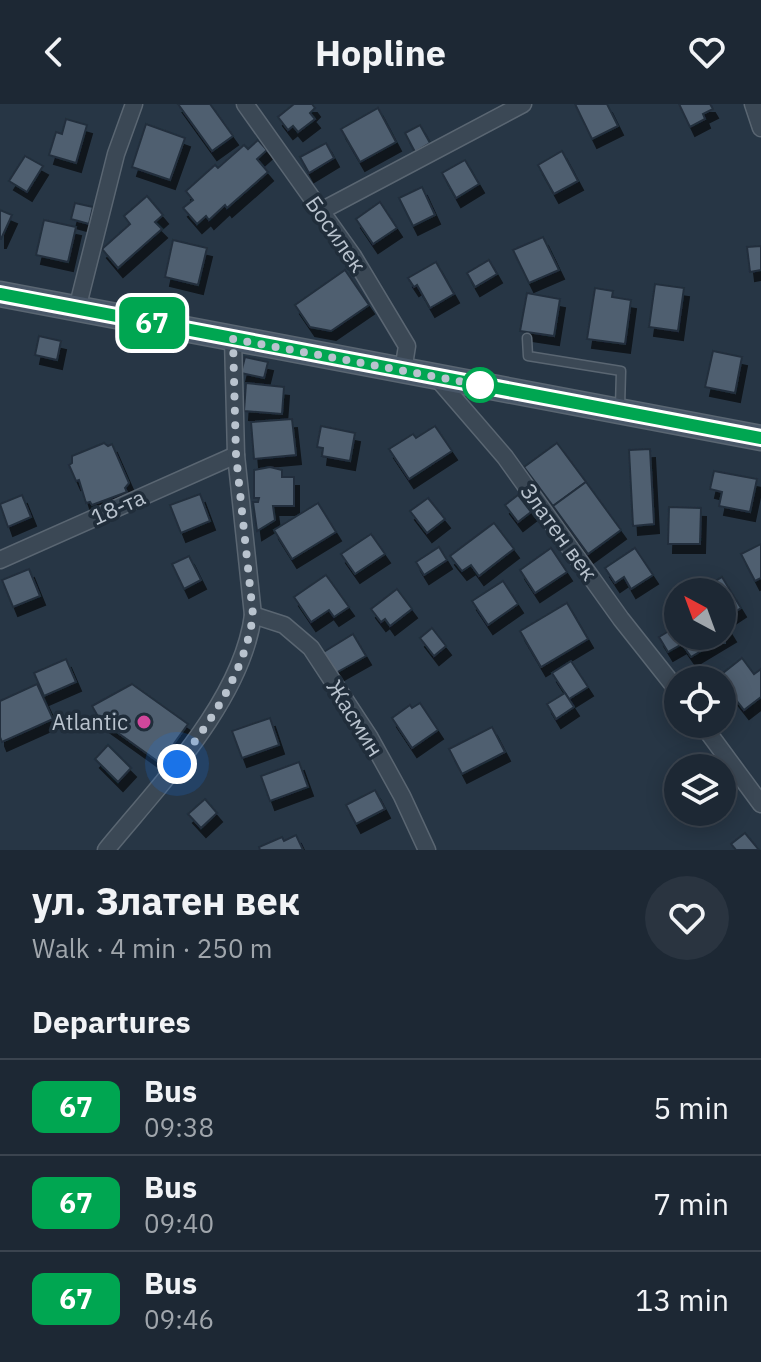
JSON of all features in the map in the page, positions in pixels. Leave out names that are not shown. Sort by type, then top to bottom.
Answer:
[{"type":"street","points":[[77,309],[116,154],[134,104]]},
{"type":"street","name":"Босилек","points":[[245,104],[353,256],[407,346],[403,371]]},
{"type":"street","points":[[321,211],[523,104]]},
{"type":"street","points":[[753,104],[761,128]]},
{"type":"street","points":[[0,294],[761,438]]},
{"type":"street","points":[[106,850],[195,742],[250,639],[253,615],[236,455],[233,339]]},
{"type":"street","name":"Златен век","points":[[436,377],[505,457],[621,619],[664,673]]},
{"type":"street","name":"18-та","points":[[0,560],[236,455]]},
{"type":"street","name":"Жасмин","points":[[253,615],[284,625],[311,648],[370,738],[427,850]]},
{"type":"street","points":[[712,738],[761,804]]},
{"type":"lane","points":[[527,338],[528,356],[621,371],[620,411]]},
{"type":"building","points":[[178,104],[210,104],[233,136],[212,151]]},
{"type":"building","points":[[294,104],[312,104],[315,108],[310,113],[315,119],[298,132],[293,126],[288,130],[278,117]]},
{"type":"building","points":[[575,104],[607,104],[618,126],[592,139]]},
{"type":"building","points":[[679,104],[710,104],[713,109],[703,114],[705,119],[690,127]]},
{"type":"building","points":[[378,108],[396,142],[360,162],[341,129]]},
{"type":"building","points":[[66,119],[87,125],[76,163],[49,155],[56,132],[62,134]]},
{"type":"building","points":[[146,124],[185,138],[170,180],[132,167]]},
{"type":"building","points":[[420,125],[430,143],[415,152],[405,133]]},
{"type":"building","points":[[258,140],[267,150],[257,159],[268,172],[227,208],[225,205],[209,220],[206,216],[197,224],[183,208],[193,200],[186,191],[215,165],[218,168],[244,145],[248,149]]},
{"type":"building","points":[[326,143],[334,158],[309,173],[300,157]]},
{"type":"building","points":[[562,151],[578,181],[554,194],[538,165]]},
{"type":"building","points":[[25,156],[43,166],[27,192],[9,181]]},
{"type":"building","points":[[465,160],[479,184],[456,198],[442,173]]},
{"type":"building","points":[[422,187],[435,215],[413,226],[399,198]]},
{"type":"building","points":[[147,196],[163,215],[155,222],[162,229],[118,268],[102,249],[130,224],[124,216]]},
{"type":"building","points":[[380,202],[397,228],[373,244],[356,219]]},
{"type":"building","points":[[75,203],[93,207],[89,224],[71,219]]},
{"type":"building","points":[[0,210],[12,215],[1,239],[0,239]]},
{"type":"building","points":[[44,220],[76,227],[68,262],[36,255]]},
{"type":"building","points":[[543,237],[559,270],[529,283],[513,250]]},
{"type":"building","points":[[173,240],[207,248],[198,285],[165,277]]},
{"type":"building","points":[[761,246],[761,270],[750,272],[747,247]]},
{"type":"building","points":[[489,260],[497,274],[475,287],[467,273]]},
{"type":"building","points":[[436,262],[454,294],[430,308],[417,285],[414,287],[408,278]]},
{"type":"building","points":[[345,270],[369,305],[331,331],[310,327],[295,305]]},
{"type":"building","points":[[655,284],[684,288],[678,331],[649,327]]},
{"type":"building","points":[[595,288],[613,291],[612,297],[631,300],[625,344],[587,339]]},
{"type":"building","points":[[527,293],[560,299],[554,336],[520,331]]},
{"type":"building","points":[[39,336],[61,341],[57,360],[35,355]]},
{"type":"building","points":[[713,351],[742,357],[735,393],[705,387]]},
{"type":"building","points":[[245,357],[268,362],[264,378],[241,373]]},
{"type":"building","points":[[246,383],[284,387],[282,414],[244,411]]},
{"type":"building","points":[[292,419],[296,455],[254,459],[251,422]]},
{"type":"building","points":[[321,426],[355,433],[350,461],[322,456],[323,448],[317,447]]},
{"type":"building","points":[[435,426],[452,451],[409,479],[389,449],[413,434],[416,438]]},
{"type":"building","points":[[104,443],[108,446],[112,444],[129,483],[125,488],[127,492],[92,505],[86,503],[79,480],[76,481],[69,465],[72,456]]},
{"type":"building","points":[[557,443],[586,482],[553,506],[524,467]]},
{"type":"building","points":[[650,449],[654,524],[633,526],[629,450]]},
{"type":"building","points":[[270,467],[282,470],[282,477],[294,477],[294,506],[273,506],[275,520],[257,531],[253,502],[258,502],[259,498],[254,498],[254,470]]},
{"type":"building","points":[[714,471],[757,479],[750,512],[719,506],[722,492],[710,489]]},
{"type":"building","points":[[586,482],[621,530],[588,554],[553,506]]},
{"type":"building","points":[[200,494],[210,521],[181,533],[170,505]]},
{"type":"building","points":[[22,495],[31,517],[8,527],[0,504]]},
{"type":"building","points":[[518,495],[531,512],[518,522],[505,505]]},
{"type":"building","points":[[428,498],[445,519],[427,533],[410,511]]},
{"type":"building","points":[[318,503],[336,532],[292,559],[274,530]]},
{"type":"building","points":[[669,507],[701,508],[700,544],[668,544]]},
{"type":"building","points":[[494,523],[514,549],[479,576],[471,565],[462,571],[450,556]]},
{"type":"building","points":[[371,534],[385,554],[355,574],[341,554]]},
{"type":"building","points":[[761,544],[761,578],[755,581],[741,554]]},
{"type":"building","points":[[439,547],[447,560],[424,575],[416,562]]},
{"type":"building","points":[[551,548],[567,572],[535,593],[520,570]]},
{"type":"building","points":[[635,548],[653,575],[631,589],[624,577],[615,583],[605,568]]},
{"type":"building","points":[[189,556],[201,580],[184,589],[172,564]]},
{"type":"building","points":[[29,569],[40,596],[13,607],[2,580]]},
{"type":"building","points":[[326,575],[349,607],[334,617],[329,610],[311,622],[294,597]]},
{"type":"building","points":[[503,581],[518,604],[488,625],[472,601]]},
{"type":"building","points":[[397,589],[412,609],[390,626],[385,619],[381,622],[371,609]]},
{"type":"building","points":[[567,603],[588,639],[541,667],[520,631]]},
{"type":"building","points":[[432,628],[446,646],[434,656],[420,638]]},
{"type":"building","points":[[353,634],[366,656],[334,674],[322,653]]},
{"type":"building","points":[[686,650],[703,650],[691,657]]},
{"type":"building","points":[[742,658],[754,674],[761,669],[761,697],[744,710],[736,700],[736,666],[732,666]]},
{"type":"building","points":[[66,659],[76,682],[44,696],[34,673]]},
{"type":"building","points":[[571,661],[588,687],[569,699],[552,673]]},
{"type":"building","points":[[37,684],[53,719],[2,742],[0,701]]},
{"type":"building","name":"Atlantic","points":[[132,684],[188,724],[160,763],[100,720],[92,706]]},
{"type":"building","points":[[565,693],[574,707],[556,719],[547,704]]},
{"type":"building","points":[[420,703],[438,730],[412,748],[392,718],[410,705],[412,708]]},
{"type":"building","points":[[270,718],[279,745],[242,758],[232,731]]},
{"type":"building","points":[[492,727],[505,752],[462,774],[449,749]]},
{"type":"building","points":[[108,745],[131,768],[118,782],[95,759]]},
{"type":"building","points":[[299,762],[308,787],[270,801],[261,776]]},
{"type":"building","points":[[375,790],[385,809],[356,824],[346,805]]},
{"type":"building","points":[[205,799],[217,813],[201,828],[188,814]]},
{"type":"building","points":[[745,833],[759,850],[736,850],[731,844]]},
{"type":"building","points":[[296,835],[303,850],[260,850],[259,847],[282,837],[284,841]]},
{"type":"bus line","name":"67","points":[[0,294],[761,438]]},
{"type":"place","name":"Atlantic","points":[[144,722]]},
{"type":"route","points":[[177,764],[195,742],[230,683],[250,639],[253,615],[236,455],[233,339],[480,385]]}]
